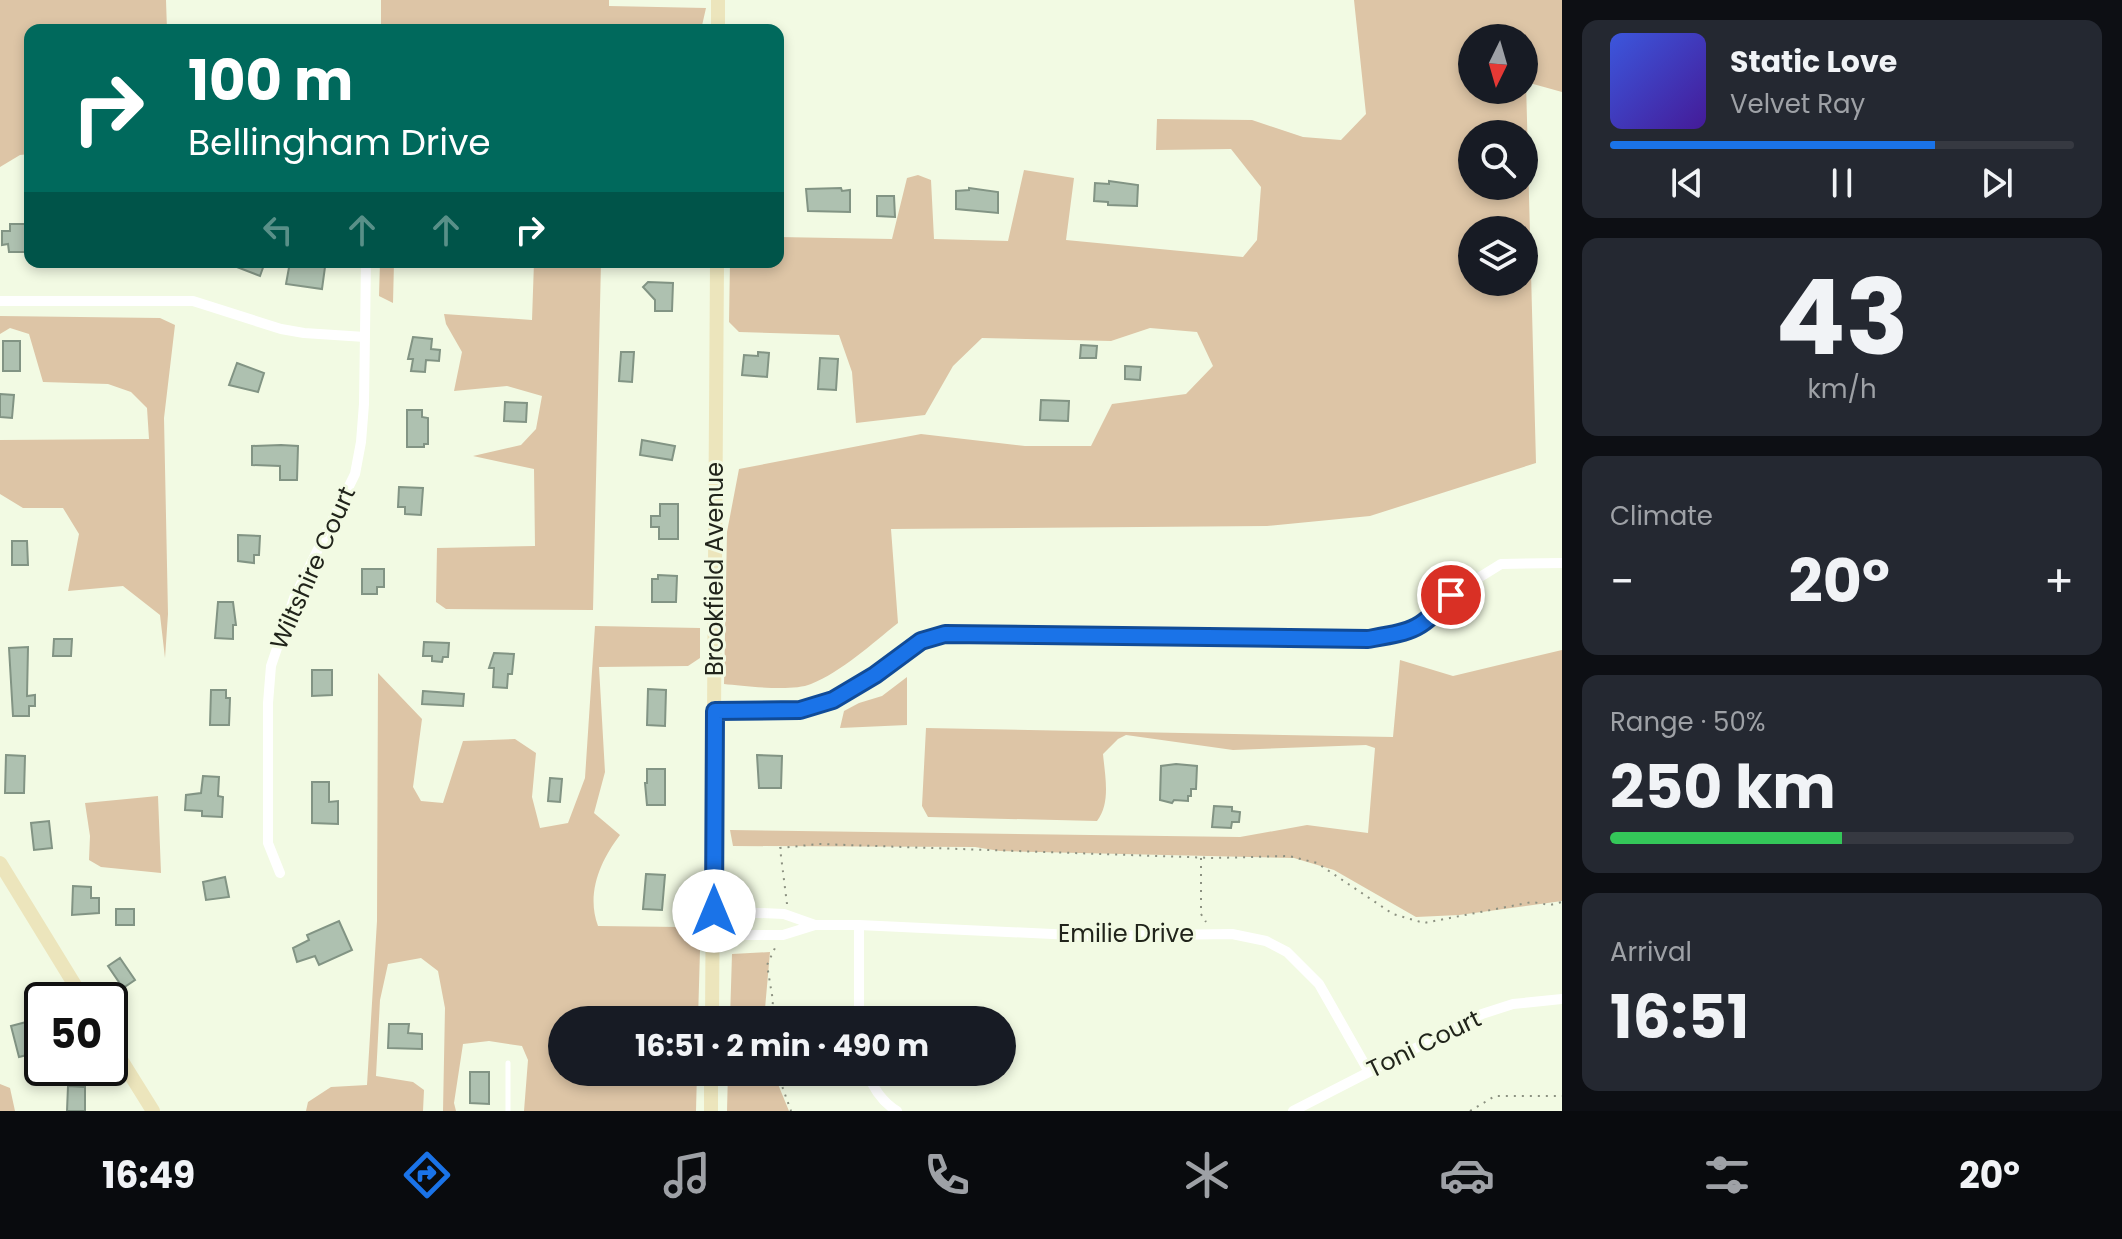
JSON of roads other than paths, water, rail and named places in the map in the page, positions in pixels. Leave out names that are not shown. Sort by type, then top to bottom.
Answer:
[{"type":"main road","points":[[718,0],[718,24]]},
{"type":"main road","name":"Brookfield Avenue","points":[[712,1006],[717,268]]},
{"type":"main road","points":[[0,863],[73,982]]},
{"type":"main road","points":[[128,1071],[153,1111]]},
{"type":"main road","points":[[711,1086],[711,1111]]},
{"type":"street","name":"Wiltshire Court","points":[[280,873],[268,843],[271,666],[294,598],[355,474],[364,404],[366,268]]},
{"type":"street","points":[[0,301],[193,301],[281,329],[365,337]]},
{"type":"street","points":[[715,711],[800,710],[833,700],[875,675],[921,641],[945,634],[1368,639],[1411,631],[1433,616],[1451,595],[1501,564],[1562,563]]},
{"type":"street","name":"Emilie Drive","points":[[714,911],[784,914],[815,925]]},
{"type":"street","points":[[774,913],[775,940]]},
{"type":"street","name":"Emilie Drive","points":[[713,935],[775,940],[815,925],[859,925],[1094,936],[1232,934],[1266,941],[1287,952],[1319,984],[1369,1072]]},
{"type":"street","points":[[859,925],[859,1006]]},
{"type":"street","name":"Toni Court","points":[[1293,1111],[1482,1014],[1513,1004],[1562,999]]},
{"type":"street","points":[[873,1086],[887,1105],[897,1111]]},
{"type":"lane","points":[[508,1063],[508,1111]]}]
